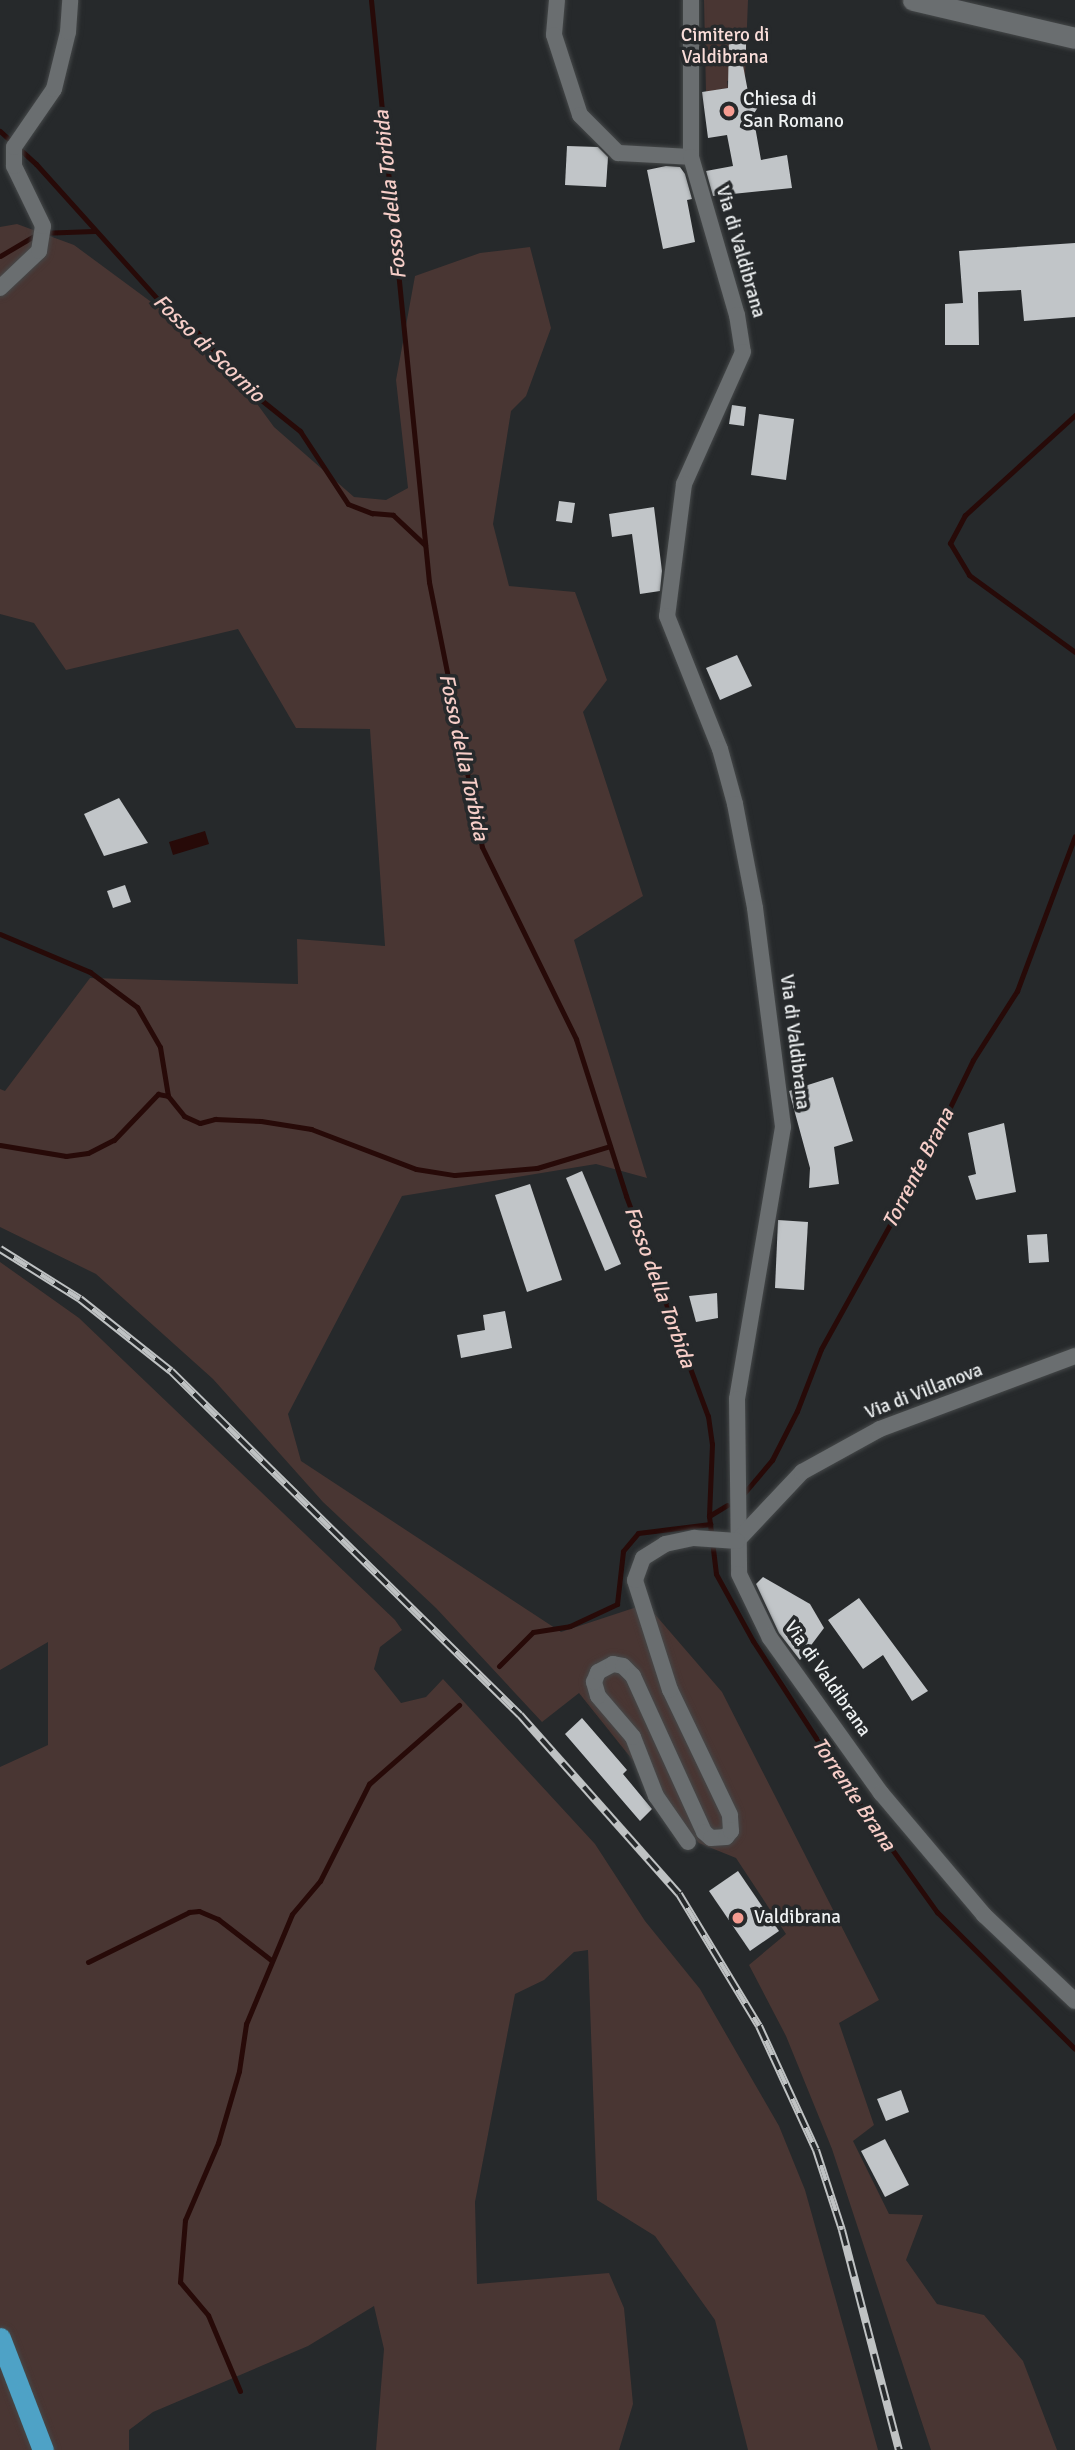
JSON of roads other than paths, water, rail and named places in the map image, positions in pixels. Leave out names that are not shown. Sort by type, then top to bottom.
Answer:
[{"type":"main road","points":[[0,2338],[43,2450]]},
{"type":"street","points":[[0,288],[39,251],[43,226],[14,166],[14,147],[54,89],[68,32],[70,0]]},
{"type":"street","points":[[557,0],[554,35],[580,115],[618,153],[691,157]]},
{"type":"street","name":"Via di Valdibrana","points":[[691,0],[691,157],[737,315],[743,352],[684,484],[667,616],[720,749],[735,804],[755,908],[783,1127],[737,1399],[739,1574],[769,1638],[881,1793],[984,1915],[1075,2001]]},
{"type":"street","points":[[913,0],[1075,38]]},
{"type":"street","name":"Via di Villanova","points":[[737,1541],[802,1472],[880,1429],[1075,1356]]},
{"type":"street","points":[[688,1842],[656,1796],[633,1737],[598,1696],[594,1682],[598,1672],[613,1664],[623,1666],[633,1676],[704,1832],[711,1838],[726,1837],[731,1831],[730,1815],[670,1689],[636,1591],[643,1558],[665,1544],[694,1538],[737,1541]]},
{"type":"waterway","name":"Fosso della Torbida","points":[[371,0],[429,582],[482,847],[576,1039],[626,1196],[708,1416],[712,1444],[709,1516],[716,1574],[753,1641],[851,1792],[937,1912],[1075,2049]]},
{"type":"waterway","name":"Fosso di Scornio","points":[[0,131],[36,164],[171,314],[197,332],[255,395],[300,431],[348,504],[372,513],[393,515],[425,545]]},
{"type":"waterway","points":[[0,256],[39,233],[94,231]]},
{"type":"waterway","name":"Torrente Brana","points":[[1075,415],[965,515],[950,543],[969,575],[1075,652]]},
{"type":"waterway","name":"Torrente Brana","points":[[745,1492],[772,1460],[797,1411],[821,1349],[913,1183],[973,1060],[1017,991],[1075,836]]},
{"type":"waterway","points":[[0,934],[90,972],[137,1007],[160,1047],[168,1096]]},
{"type":"waterway","points":[[0,1145],[66,1156],[88,1153],[114,1140],[158,1094],[168,1096],[184,1116],[200,1123],[215,1119],[261,1121],[311,1129],[416,1169],[455,1175],[537,1168],[610,1146]]},
{"type":"waterway","name":"Torrente Brana","points":[[709,1516],[727,1505]]},
{"type":"waterway","points":[[499,1666],[533,1632],[570,1626],[617,1604],[623,1551],[638,1533],[710,1524]]},
{"type":"waterway","points":[[240,2391],[208,2315],[180,2282],[185,2220],[218,2143],[239,2071],[246,2024],[292,1914],[320,1881],[369,1784],[459,1705]]},
{"type":"waterway","points":[[88,1962],[189,1912],[199,1911],[218,1919],[271,1960]]},
{"type":"railway","points":[[0,1249],[80,1299],[171,1371],[520,1715],[679,1894],[759,2026],[816,2150],[842,2230],[899,2450]]},
{"type":"place","name":"Chiesa di San Romano","points":[[729,111]]},
{"type":"place","name":"Valdibrana","points":[[738,1918]]},
{"type":"park label","name":"Cimitero di Valdibrana","points":[[725,47]]}]
